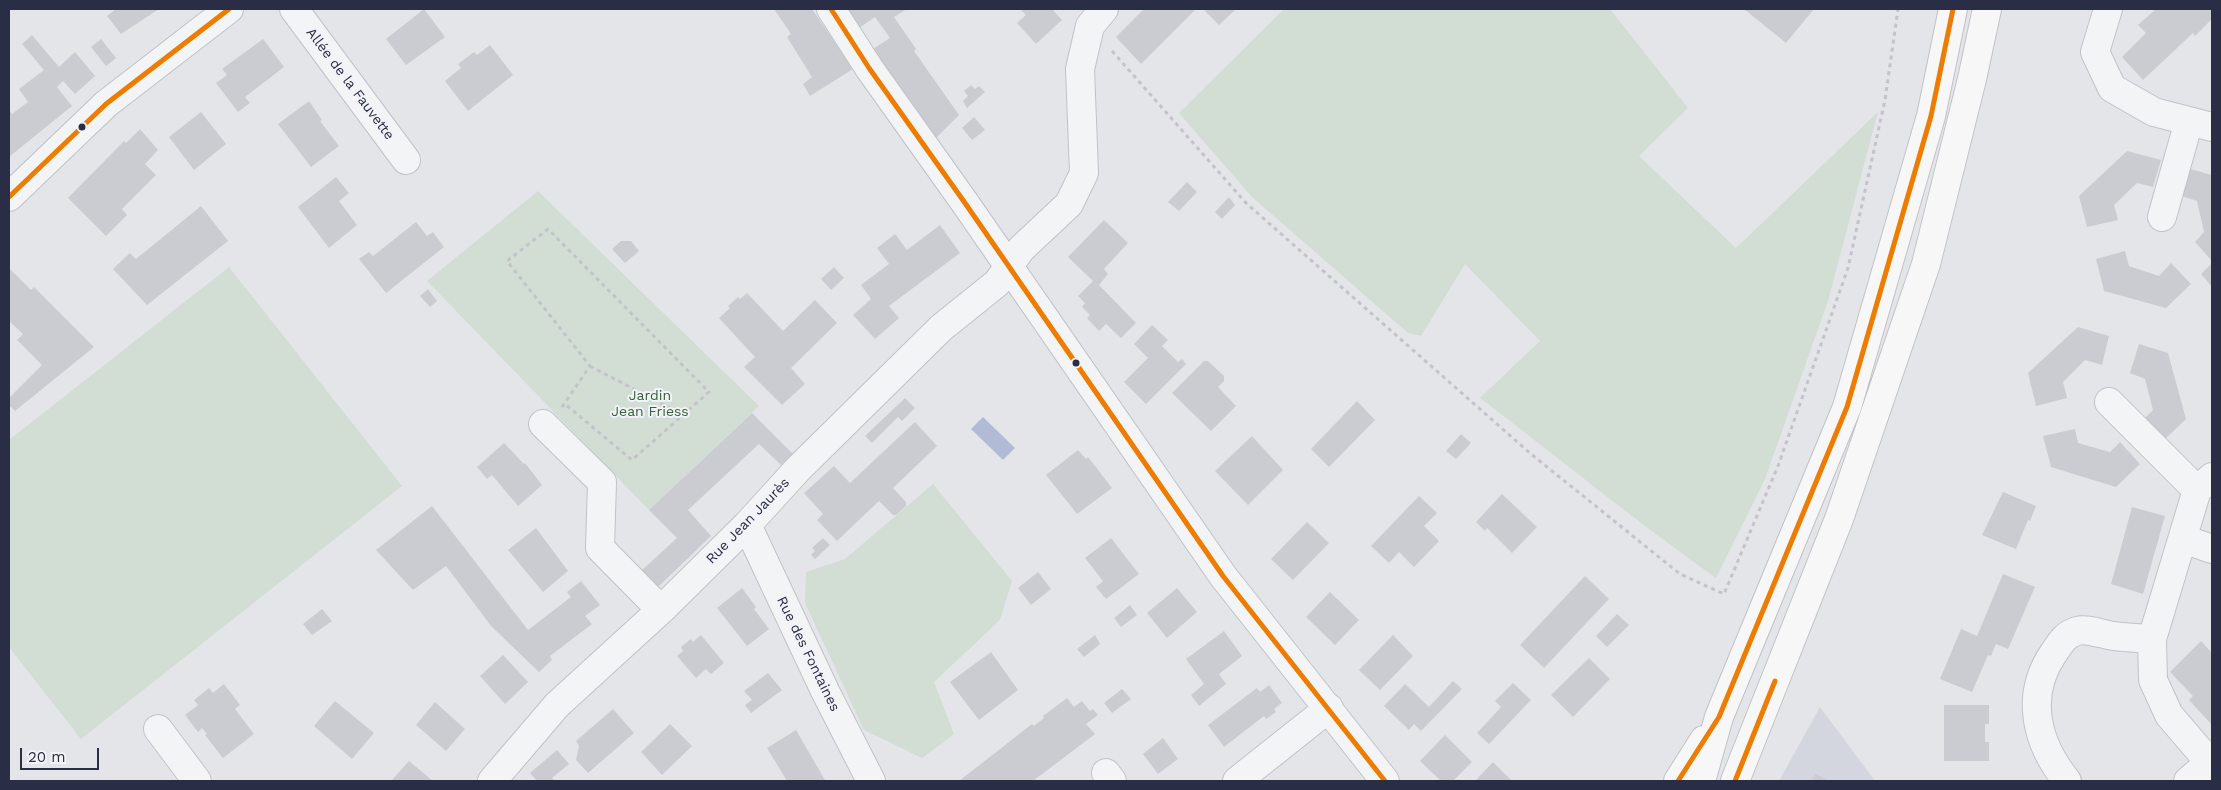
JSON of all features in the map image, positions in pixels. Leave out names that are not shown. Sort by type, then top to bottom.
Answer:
[{"type":"main road","points":[[1701,781],[1719,717],[1847,407],[1931,116],[1953,9]]},
{"type":"main road","points":[[1735,781],[1839,519],[1926,264],[1972,79],[1987,9]]},
{"type":"main road","points":[[1678,781],[1719,717]]},
{"type":"main road","points":[[1682,781],[1719,717]]},
{"type":"street","points":[[9,197],[106,104],[229,9]]},
{"type":"street","name":"Allée de la Fauvette","points":[[294,9],[406,160]]},
{"type":"street","points":[[831,9],[869,68],[1223,576],[1385,781]]},
{"type":"street","points":[[2108,9],[2095,52],[2112,88],[2154,112],[2201,124],[2162,216]]},
{"type":"street","name":"Rue Jean Jaurès","points":[[492,781],[557,704],[661,610],[747,525],[798,469],[941,328],[997,283],[1022,249],[1069,204],[1084,173],[1080,69],[1097,17]]},
{"type":"street","points":[[2109,402],[2205,484],[2183,539],[2152,639],[2153,680],[2169,715],[2211,764],[2188,781]]},
{"type":"street","points":[[543,424],[602,482],[600,548],[661,610]]},
{"type":"street","name":"Rue des Fontaines","points":[[747,525],[817,673],[872,781]]},
{"type":"street","points":[[2183,539],[2212,548]]},
{"type":"street","points":[[2067,781],[2050,758],[2040,734],[2036,712],[2041,679],[2050,658],[2064,636],[2079,630],[2152,639]]},
{"type":"street","points":[[1236,781],[1329,708]]},
{"type":"street","points":[[158,729],[197,781]]},
{"type":"path","points":[[1097,17],[1246,203],[1531,454],[1680,574],[1724,594],[1778,466],[1848,268],[1885,100],[1898,9]]},
{"type":"path","points":[[590,366],[565,404],[632,460],[683,415],[709,392],[548,229],[507,262],[590,366],[683,415]]},
{"type":"shaded area","points":[[1820,707],[1875,781],[1779,781]]},
{"type":"green space","points":[[1284,9],[1610,9],[1688,108],[1639,156],[1736,248],[1878,112],[1828,301],[1765,479],[1716,578],[1480,398],[1540,341],[1465,264],[1421,336],[1408,333],[1252,197],[1179,113]]},
{"type":"green space","name":"Jardin Jean Friess","points":[[538,191],[759,406],[649,510],[427,281]]},
{"type":"green space","points":[[229,267],[402,486],[81,739],[9,647],[9,440]]},
{"type":"green space","points":[[933,484],[1012,581],[1000,620],[934,682],[954,734],[922,758],[864,730],[805,603],[806,572],[845,559]]},
{"type":"water","points":[[983,417],[1015,448],[1003,460],[971,429]]},
{"type":"building","points":[[116,9],[159,9],[121,34],[107,16]]},
{"type":"building","points":[[424,9],[445,37],[406,65],[386,39]]},
{"type":"building","points":[[774,9],[812,9],[853,69],[810,96],[803,84],[812,77],[787,37],[791,34]]},
{"type":"building","points":[[845,9],[907,9],[894,17],[916,49],[914,51],[959,115],[936,138],[873,49],[890,38],[875,17],[859,28]]},
{"type":"building","points":[[1020,9],[1052,9],[1062,20],[1036,44],[1017,23],[1026,15]]},
{"type":"building","points":[[1144,9],[1196,9],[1141,64],[1116,37]]},
{"type":"building","points":[[1203,9],[1236,9],[1219,25]]},
{"type":"building","points":[[1744,9],[1814,9],[1786,43]]},
{"type":"building","points":[[2156,9],[2212,9],[2212,19],[2195,36],[2193,33],[2143,80],[2122,57],[2146,33],[2138,25]]},
{"type":"building","points":[[32,35],[59,67],[75,52],[95,76],[75,94],[63,81],[57,87],[72,106],[9,157],[9,110],[12,114],[28,102],[19,89],[44,70],[22,44]]},
{"type":"building","points":[[101,39],[116,58],[106,66],[91,47]]},
{"type":"building","points":[[263,39],[284,67],[245,97],[250,103],[238,112],[216,83],[227,75],[222,69]]},
{"type":"building","points":[[490,45],[513,75],[468,111],[445,81],[461,68],[458,64],[474,52],[477,55]]},
{"type":"building","points":[[971,85],[975,89],[979,86],[985,92],[967,108],[963,101],[968,96],[964,91]]},
{"type":"building","points":[[309,101],[322,120],[320,121],[339,146],[311,167],[278,124]]},
{"type":"building","points":[[201,112],[226,144],[194,170],[169,137]]},
{"type":"building","points":[[974,117],[985,130],[972,140],[962,128]]},
{"type":"building","points":[[140,129],[158,150],[145,164],[156,175],[122,209],[127,215],[106,236],[68,198],[124,141],[126,143]]},
{"type":"building","points":[[2127,151],[2161,160],[2153,187],[2137,183],[2114,205],[2118,220],[2087,227],[2079,196]]},
{"type":"building","points":[[2190,169],[2212,175],[2212,261],[2195,242],[2204,232],[2197,201],[2182,196]]},
{"type":"building","points":[[336,177],[349,193],[339,201],[357,225],[329,248],[298,207]]},
{"type":"building","points":[[1187,182],[1197,192],[1179,211],[1168,202]]},
{"type":"building","points":[[1229,197],[1235,205],[1222,219],[1215,212]]},
{"type":"building","points":[[201,206],[228,241],[147,305],[113,269],[130,253],[136,259]]},
{"type":"building","points":[[1104,220],[1128,243],[1104,269],[1108,274],[1099,285],[1136,323],[1121,338],[1106,324],[1099,331],[1087,318],[1090,315],[1082,307],[1085,303],[1078,296],[1093,281],[1068,257]]},
{"type":"building","points":[[416,222],[427,236],[433,232],[444,247],[386,293],[359,259],[369,252],[373,256]]},
{"type":"building","points":[[940,225],[960,253],[889,306],[899,318],[875,339],[853,315],[871,299],[861,285],[889,264],[877,248],[895,234],[907,250]]},
{"type":"building","points":[[621,241],[631,241],[639,251],[625,263],[612,249]]},
{"type":"building","points":[[2125,251],[2129,266],[2159,276],[2171,263],[2191,284],[2166,308],[2104,291],[2096,259]]},
{"type":"building","points":[[2212,263],[2212,287],[2201,274]]},
{"type":"building","points":[[834,267],[844,278],[831,290],[821,279]]},
{"type":"building","points":[[9,268],[31,290],[34,287],[94,347],[15,411],[9,405],[9,398],[42,365],[17,340],[23,334],[9,321]]},
{"type":"building","points":[[428,289],[437,301],[430,307],[420,296]]},
{"type":"building","points":[[747,293],[783,331],[815,300],[837,323],[791,368],[805,384],[782,405],[744,367],[755,357],[719,318],[738,297],[740,299]]},
{"type":"building","points":[[1152,325],[1168,340],[1162,346],[1178,362],[1182,359],[1186,364],[1146,404],[1124,382],[1148,358],[1134,344]]},
{"type":"building","points":[[2078,327],[2109,336],[2102,365],[2085,360],[2063,382],[2067,398],[2036,406],[2028,373]]},
{"type":"building","points":[[2139,344],[2168,353],[2186,419],[2163,441],[2143,420],[2153,410],[2145,379],[2130,373]]},
{"type":"building","points":[[1204,361],[1208,361],[1224,376],[1224,381],[1218,387],[1236,406],[1211,431],[1172,393]]},
{"type":"building","points":[[905,398],[915,408],[902,421],[898,417],[872,443],[865,436]]},
{"type":"building","points":[[1357,401],[1375,420],[1329,467],[1311,449]]},
{"type":"building","points":[[752,413],[793,454],[781,465],[759,444],[688,510],[711,536],[657,588],[641,571],[677,538],[649,510]]},
{"type":"building","points":[[915,422],[937,446],[893,488],[906,502],[906,506],[896,515],[893,515],[879,501],[837,541],[817,520],[823,514],[804,493],[834,466],[850,483]]},
{"type":"building","points":[[2075,429],[2078,443],[2110,452],[2120,442],[2140,464],[2116,487],[2051,467],[2043,436]]},
{"type":"building","points":[[1461,434],[1471,443],[1456,459],[1446,451]]},
{"type":"building","points":[[1252,436],[1283,470],[1248,505],[1215,471]]},
{"type":"building","points":[[504,443],[525,463],[542,485],[518,506],[492,475],[487,479],[477,467]]},
{"type":"building","points":[[1078,450],[1086,459],[1088,457],[1112,488],[1077,514],[1046,475]]},
{"type":"building","points":[[2003,492],[2036,506],[2016,549],[1982,535]]},
{"type":"building","points":[[1502,494],[1537,527],[1512,553],[1487,528],[1485,531],[1476,522]]},
{"type":"building","points":[[1419,496],[1437,513],[1424,526],[1439,541],[1414,567],[1399,552],[1389,563],[1371,546]]},
{"type":"building","points":[[432,506],[528,630],[571,597],[567,592],[581,581],[600,605],[585,616],[592,624],[550,656],[552,660],[539,672],[491,626],[446,566],[413,590],[376,550]]},
{"type":"building","points":[[2132,507],[2165,516],[2143,594],[2111,584]]},
{"type":"building","points":[[1307,522],[1329,543],[1293,580],[1271,559]]},
{"type":"building","points":[[536,528],[568,571],[543,592],[508,550]]},
{"type":"building","points":[[823,538],[830,545],[815,559],[811,555],[815,551],[812,548]]},
{"type":"building","points":[[1111,538],[1139,574],[1106,599],[1096,587],[1103,581],[1085,558]]},
{"type":"building","points":[[1038,572],[1051,589],[1031,605],[1018,588]]},
{"type":"building","points":[[2003,574],[2035,587],[2008,649],[1996,644],[1991,656],[1988,655],[1972,692],[1940,679],[1961,629],[1977,636]]},
{"type":"building","points":[[1585,576],[1609,599],[1544,668],[1520,645]]},
{"type":"building","points":[[742,588],[756,607],[754,609],[769,629],[747,646],[717,608]]},
{"type":"building","points":[[1177,588],[1197,612],[1167,638],[1147,613]]},
{"type":"building","points":[[1330,592],[1359,620],[1335,645],[1306,617]]},
{"type":"building","points":[[1130,605],[1137,615],[1121,627],[1114,618]]},
{"type":"building","points":[[322,609],[332,621],[312,635],[303,624]]},
{"type":"building","points":[[1617,614],[1629,625],[1607,647],[1596,636]]},
{"type":"building","points":[[1224,631],[1242,656],[1219,674],[1226,684],[1199,706],[1191,695],[1204,684],[1186,659]]},
{"type":"building","points":[[701,635],[724,663],[711,674],[706,669],[696,678],[677,656],[683,651],[681,647],[691,639],[693,642]]},
{"type":"building","points":[[1095,635],[1100,644],[1084,657],[1077,649]]},
{"type":"building","points":[[1393,635],[1413,656],[1380,690],[1359,670]]},
{"type":"building","points":[[2201,641],[2212,653],[2212,725],[2189,700],[2193,696],[2170,672]]},
{"type":"building","points":[[991,652],[1018,690],[979,720],[950,682]]},
{"type":"building","points":[[503,655],[528,682],[505,704],[480,676]]},
{"type":"building","points":[[1589,658],[1610,679],[1573,717],[1551,695]]},
{"type":"building","points":[[768,673],[782,690],[751,713],[745,705],[752,700],[744,691]]},
{"type":"building","points":[[1453,681],[1462,689],[1421,731],[1414,724],[1409,730],[1384,706],[1405,684],[1429,707]]},
{"type":"building","points":[[1513,683],[1531,700],[1489,744],[1477,733],[1501,707],[1495,701]]},
{"type":"building","points":[[224,684],[240,705],[235,709],[254,734],[223,758],[205,735],[207,734],[202,728],[198,732],[185,715],[198,705],[194,700],[209,688],[213,693]]},
{"type":"building","points":[[1269,685],[1282,703],[1274,709],[1276,712],[1266,719],[1264,716],[1224,747],[1208,725],[1257,688],[1260,692]]},
{"type":"building","points":[[1122,689],[1131,699],[1112,713],[1104,703]]},
{"type":"building","points":[[1067,698],[1074,707],[1082,701],[1090,711],[1093,709],[1098,715],[1086,724],[1095,734],[1033,781],[959,781],[1032,724],[1034,726],[1044,718],[1043,716]]},
{"type":"building","points":[[335,701],[374,733],[352,759],[314,726]]},
{"type":"building","points":[[435,702],[465,729],[446,751],[416,725]]},
{"type":"building","points":[[1944,705],[1989,705],[1989,724],[1985,724],[1985,742],[1989,742],[1989,761],[1944,761]]},
{"type":"building","points":[[613,709],[634,733],[588,773],[576,760],[579,746],[576,741]]},
{"type":"building","points":[[670,724],[692,746],[662,775],[641,752]]},
{"type":"building","points":[[796,730],[825,780],[787,781],[767,748]]},
{"type":"building","points":[[1445,735],[1472,762],[1453,781],[1441,781],[1420,761]]},
{"type":"building","points":[[1163,738],[1178,759],[1158,774],[1143,754]]},
{"type":"building","points":[[557,750],[569,764],[552,778],[555,781],[537,781],[530,773]]},
{"type":"building","points":[[409,761],[433,781],[391,781]]},
{"type":"building","points":[[1493,762],[1512,781],[1475,781]]},
{"type":"building","points":[[1815,774],[1830,781],[1812,781]]},
{"type":"transit line","points":[[9,197],[106,104],[229,9]]},
{"type":"transit line","points":[[831,9],[869,68],[965,203],[1223,576],[1385,781]]},
{"type":"transit line","points":[[1678,781],[1719,717],[1847,407],[1931,116],[1953,9]]},
{"type":"transit line","points":[[1735,781],[1775,681]]}]
